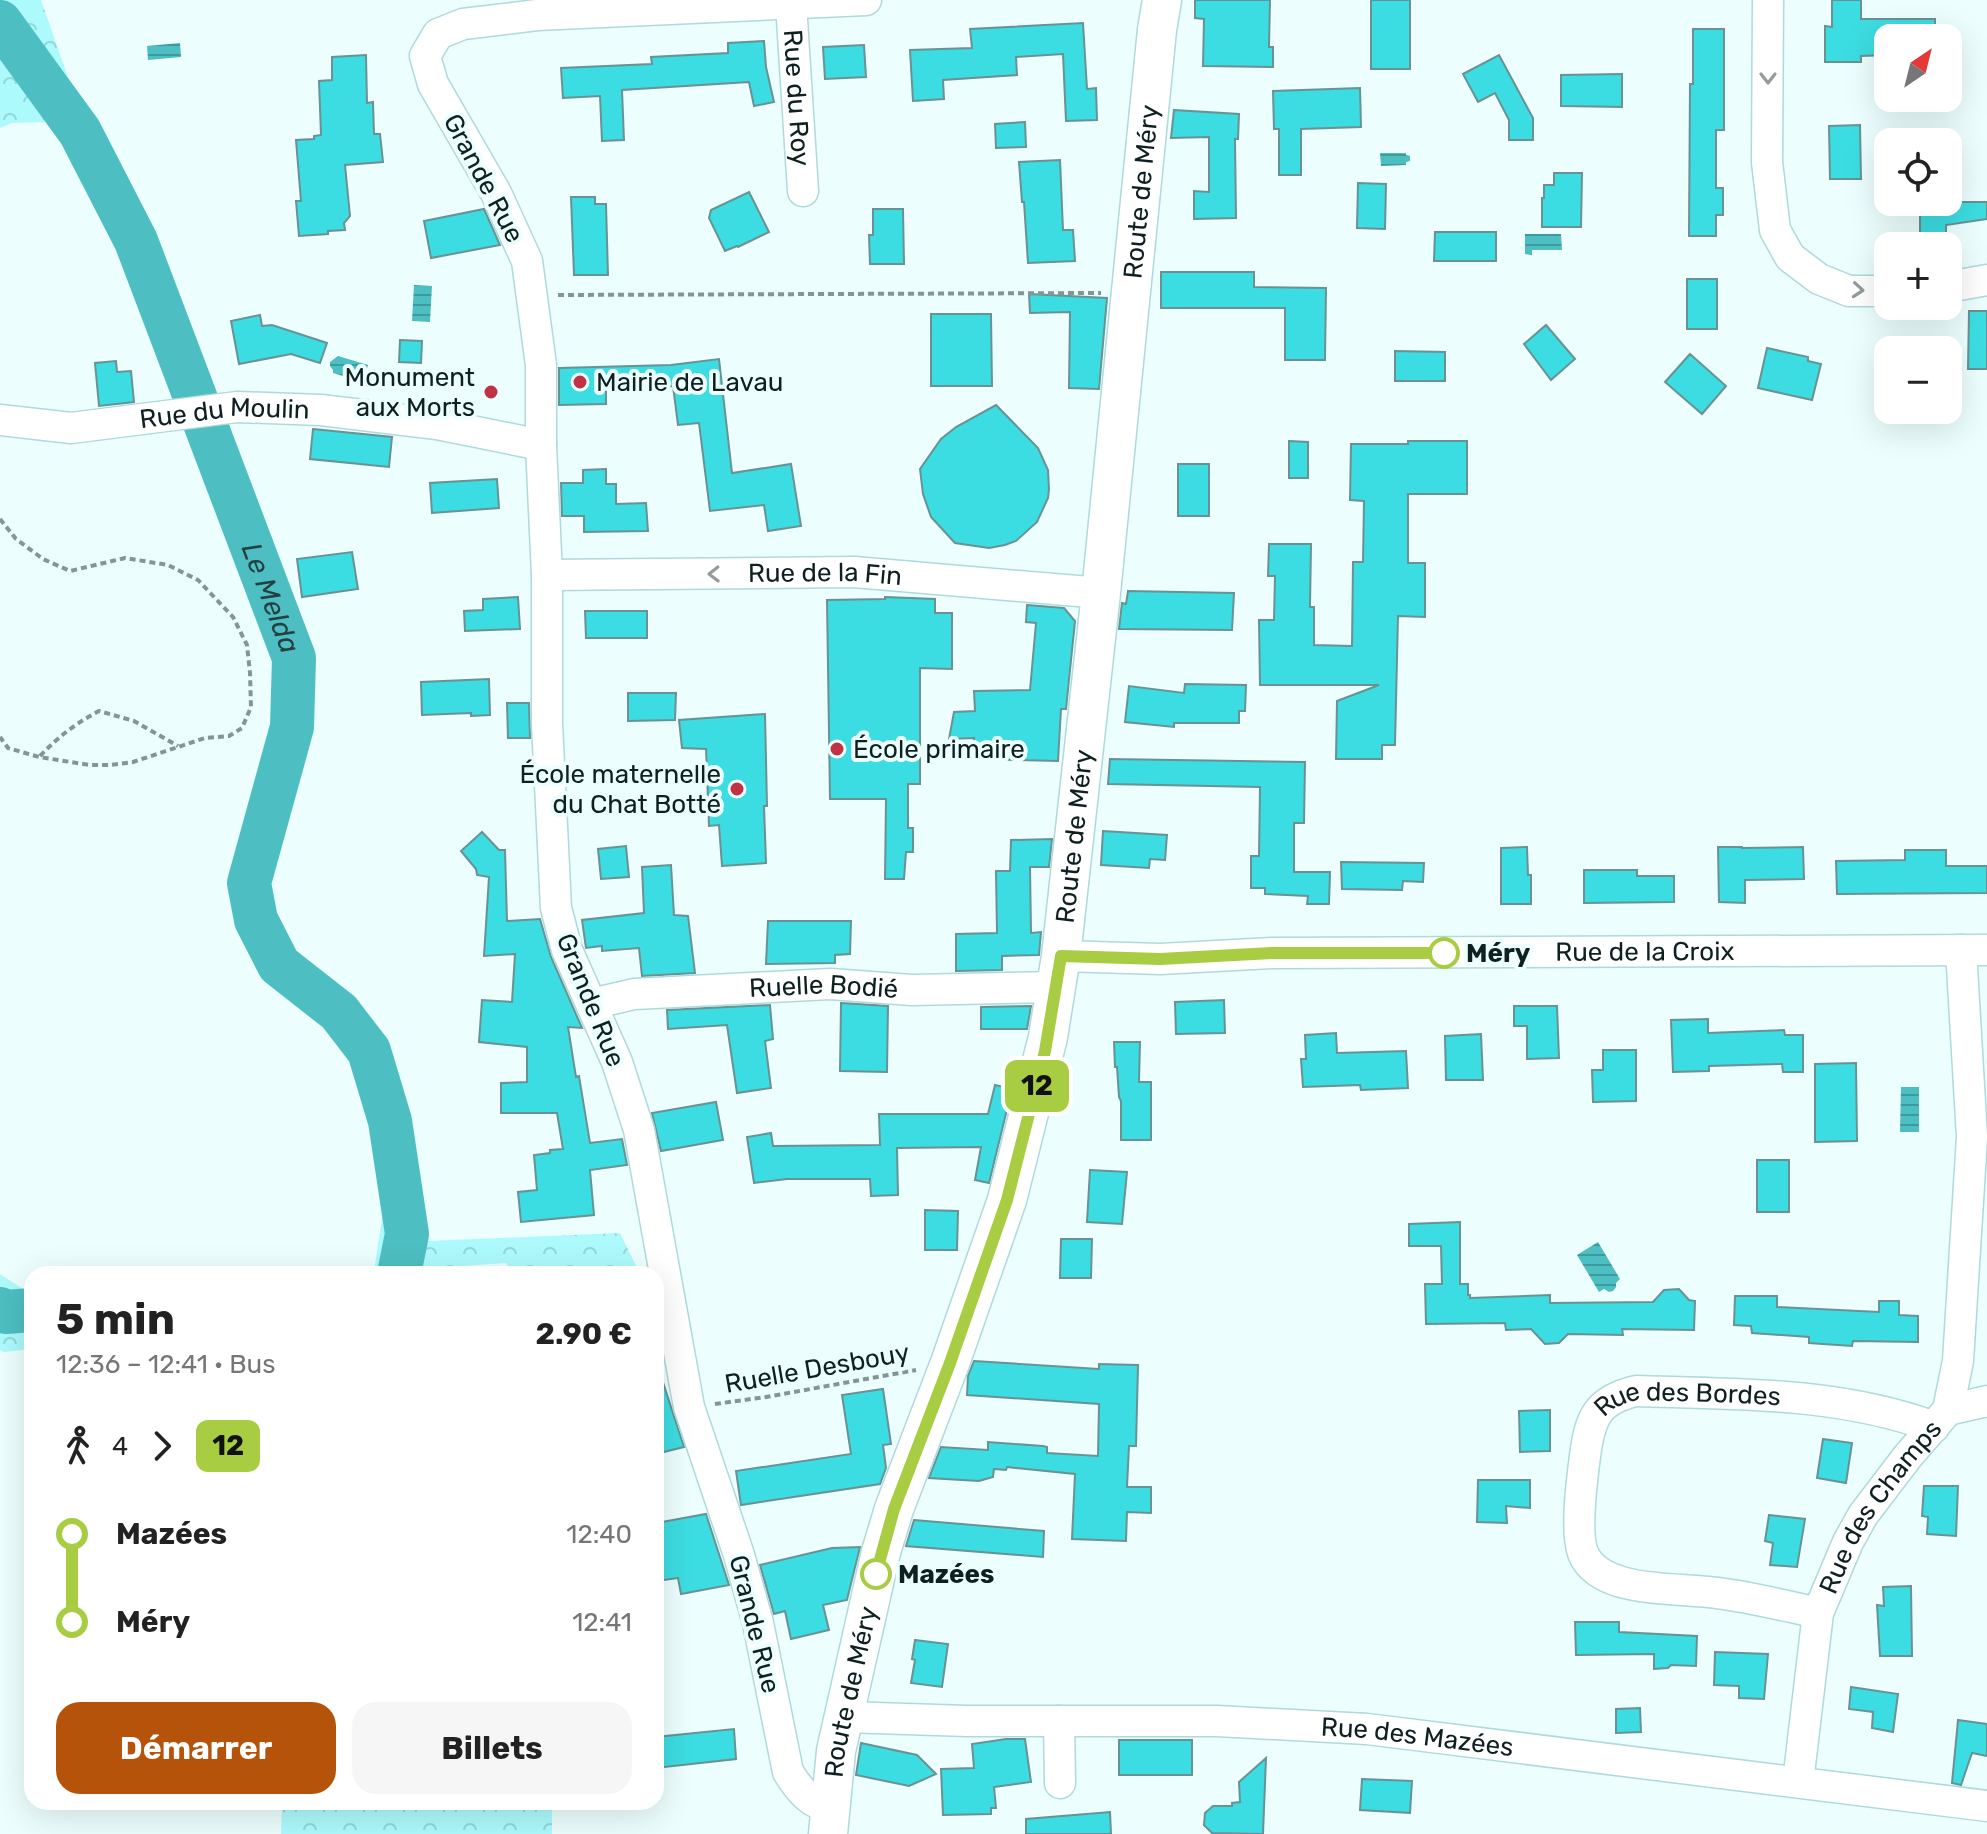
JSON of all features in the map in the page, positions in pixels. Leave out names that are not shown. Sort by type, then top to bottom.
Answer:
[{"type":"main road","name":"Route de Méry","points":[[829,1820],[836,1751],[870,1596],[894,1509],[950,1363],[1007,1200],[1041,1069],[1059,972],[1162,0]]},
{"type":"street","name":"Rue du Roy","points":[[438,34],[463,24],[537,15],[866,0]]},
{"type":"street","points":[[1768,0],[1767,162],[1775,230],[1790,257],[1819,279],[1849,291],[1874,291]]},
{"type":"street","name":"Rue du Roy","points":[[791,4],[803,191]]},
{"type":"street","name":"Grande Rue","points":[[438,34],[425,56],[433,84],[496,193],[527,261],[541,365],[547,575],[547,723],[556,908],[567,950],[617,1062],[639,1130],[664,1266]]},
{"type":"street","points":[[1962,284],[1987,280]]},
{"type":"street","name":"Rue du Moulin","points":[[0,420],[71,428],[237,407],[321,410],[437,424],[541,445]]},
{"type":"street","name":"Rue de la Fin","points":[[547,575],[854,572],[1101,593]]},
{"type":"street","name":"Rue de la Croix","points":[[1059,972],[1160,959],[1272,953],[1974,950]]},
{"type":"street","name":"Rue des Champs","points":[[1798,1782],[1818,1613],[1863,1515],[1885,1484],[1941,1419],[1958,1361],[1972,1137],[1974,950]]},
{"type":"street","name":"Ruelle Bodié","points":[[591,1004],[634,994],[830,984],[912,990],[1059,972]]},
{"type":"street","name":"Grande Rue","points":[[664,1268],[689,1407],[739,1555],[758,1623],[788,1772],[798,1788],[819,1806],[829,1820]]},
{"type":"street","name":"Rue des Bordes","points":[[1818,1613],[1718,1593],[1632,1585],[1595,1569],[1584,1555],[1579,1535],[1588,1432],[1595,1416],[1605,1404],[1619,1395],[1636,1391],[1805,1398],[1905,1416],[1941,1419]]},
{"type":"street","points":[[1941,1419],[1987,1401]]},
{"type":"street","name":"Rue des Mazées","points":[[844,1717],[1217,1721],[1367,1729],[1987,1806]]},
{"type":"street","points":[[1059,1721],[1060,1783]]},
{"type":"path","points":[[532,296],[1112,293],[1129,302]]},
{"type":"path","points":[[0,519],[16,539],[43,559],[70,571],[125,558],[168,565],[198,580],[233,617],[247,645],[251,707],[242,728],[229,736],[205,738],[133,762],[110,765],[39,757],[8,748],[0,737]]},
{"type":"path","points":[[39,757],[56,739],[99,711],[134,721],[178,746]]},
{"type":"path","name":"Ruelle Desbouy","points":[[689,1407],[766,1397],[950,1363]]},
{"type":"green space","points":[[0,0],[41,0],[83,121],[12,123],[0,128]]},
{"type":"green space","points":[[387,1187],[429,1241],[620,1233],[636,1266],[508,1266],[506,1263],[375,1266]]},
{"type":"green space","points":[[0,1274],[24,1289],[24,1350],[0,1350]]},
{"type":"green space","points":[[282,1810],[552,1810],[552,1834],[281,1834]]},
{"type":"shaded area","points":[[180,43],[181,57],[148,60],[147,46]]},
{"type":"shaded area","points":[[1380,153],[1406,153],[1410,161],[1406,165],[1381,166]]},
{"type":"shaded area","points":[[1525,234],[1561,234],[1562,250],[1532,250],[1532,255],[1525,254]]},
{"type":"shaded area","points":[[414,285],[432,286],[430,322],[412,321]]},
{"type":"shaded area","points":[[338,356],[368,365],[363,382],[333,373],[330,362]]},
{"type":"shaded area","points":[[1901,1087],[1919,1087],[1919,1132],[1900,1132]]},
{"type":"shaded area","points":[[1598,1242],[1620,1279],[1613,1291],[1604,1289],[1599,1292],[1577,1255]]},
{"type":"building","points":[[1195,0],[1270,0],[1269,47],[1273,47],[1273,67],[1203,66],[1204,19],[1195,18]]},
{"type":"building","points":[[1371,0],[1410,0],[1410,69],[1371,69]]},
{"type":"building","points":[[1832,0],[1861,0],[1861,19],[1935,19],[1935,24],[1874,24],[1874,56],[1861,56],[1861,62],[1825,62],[1825,26],[1832,27]]},
{"type":"building","points":[[1083,23],[1087,89],[1096,88],[1097,120],[1066,121],[1063,54],[1016,57],[1017,75],[943,80],[944,99],[913,101],[910,50],[972,48],[970,29]]},
{"type":"building","points":[[1693,29],[1724,29],[1724,130],[1716,130],[1716,188],[1723,188],[1723,215],[1716,215],[1716,236],[1689,236]]},
{"type":"building","points":[[764,41],[774,102],[754,106],[749,82],[622,90],[624,140],[602,141],[600,96],[563,98],[561,68],[652,64],[651,57],[728,53],[728,43]]},
{"type":"building","points":[[864,45],[866,77],[825,79],[823,47]]},
{"type":"building","points":[[366,55],[367,103],[373,102],[374,134],[380,134],[383,162],[345,165],[350,216],[344,223],[345,230],[299,236],[296,201],[301,201],[296,140],[314,139],[314,136],[321,135],[319,81],[332,80],[332,57]]},
{"type":"building","points":[[1499,55],[1533,118],[1533,140],[1509,140],[1509,120],[1495,93],[1478,102],[1463,74]]},
{"type":"building","points":[[1622,74],[1622,107],[1561,106],[1561,75]]},
{"type":"building","points":[[1360,88],[1361,127],[1301,129],[1301,175],[1279,175],[1279,129],[1274,129],[1273,91]]},
{"type":"building","points":[[1174,110],[1239,114],[1238,139],[1235,139],[1236,218],[1194,219],[1194,191],[1209,192],[1209,137],[1171,138]]},
{"type":"building","points":[[1025,122],[1026,147],[996,148],[995,124]]},
{"type":"building","points":[[1860,125],[1861,179],[1830,179],[1829,126]]},
{"type":"building","points":[[1060,160],[1063,230],[1073,230],[1075,261],[1028,263],[1019,162]]},
{"type":"building","points":[[1554,173],[1582,173],[1581,227],[1542,227],[1544,185],[1554,185]]},
{"type":"building","points":[[1358,183],[1386,184],[1385,229],[1357,228]]},
{"type":"building","points":[[749,192],[769,232],[725,251],[709,218],[711,210]]},
{"type":"building","points":[[571,197],[595,197],[595,204],[606,204],[608,275],[574,275]]},
{"type":"building","points":[[1962,202],[1987,202],[1987,219],[1946,225],[1946,232],[1920,232],[1920,216],[1962,216]]},
{"type":"building","points":[[484,209],[500,245],[431,258],[424,221]]},
{"type":"building","points":[[873,209],[903,209],[904,264],[870,264],[869,235],[873,235]]},
{"type":"building","points":[[1435,232],[1496,232],[1496,261],[1434,261]]},
{"type":"building","points":[[1161,272],[1254,272],[1254,287],[1326,288],[1325,360],[1285,360],[1285,308],[1161,308]]},
{"type":"building","points":[[1687,279],[1717,279],[1717,329],[1687,329]]},
{"type":"building","points":[[1029,294],[1107,298],[1099,389],[1069,388],[1070,312],[1030,313]]},
{"type":"building","points":[[1969,311],[1987,311],[1987,369],[1968,369]]},
{"type":"building","points":[[931,314],[991,314],[992,386],[931,386]]},
{"type":"building","points":[[260,315],[262,326],[272,325],[327,343],[320,363],[291,354],[239,364],[231,321]]},
{"type":"building","points":[[1546,325],[1575,359],[1551,380],[1524,344]]},
{"type":"building","points":[[400,340],[422,341],[421,363],[399,362]]},
{"type":"building","points":[[1767,348],[1808,357],[1808,361],[1821,364],[1812,400],[1758,388]]},
{"type":"building","points":[[1395,351],[1445,352],[1445,381],[1395,381]]},
{"type":"building","points":[[1690,354],[1726,386],[1702,414],[1665,382]]},
{"type":"building","points":[[719,359],[732,473],[791,464],[801,526],[768,531],[764,505],[710,511],[699,423],[678,425],[673,386],[606,389],[606,404],[559,405],[559,368],[671,365]]},
{"type":"building","points":[[116,361],[117,372],[131,371],[134,402],[99,406],[95,363]]},
{"type":"building","points":[[996,405],[1038,448],[1048,470],[1048,498],[1037,522],[1016,541],[989,548],[955,543],[931,517],[923,494],[920,469],[941,439]]},
{"type":"building","points":[[313,429],[392,437],[389,467],[310,459]]},
{"type":"building","points":[[1289,441],[1308,442],[1308,478],[1289,478]]},
{"type":"building","points":[[1408,441],[1467,441],[1467,494],[1408,494],[1408,563],[1425,563],[1425,617],[1398,616],[1395,745],[1382,745],[1382,759],[1336,759],[1337,701],[1379,685],[1260,685],[1259,620],[1274,620],[1275,576],[1268,576],[1269,544],[1311,544],[1310,607],[1314,607],[1314,645],[1352,646],[1353,562],[1363,562],[1364,501],[1350,500],[1351,444],[1408,444]]},
{"type":"building","points":[[1178,464],[1209,464],[1209,516],[1178,516]]},
{"type":"building","points":[[606,469],[606,484],[616,484],[616,504],[646,503],[648,531],[584,532],[584,516],[562,516],[561,483],[583,483],[583,470]]},
{"type":"building","points":[[497,479],[499,508],[432,513],[430,483]]},
{"type":"building","points":[[352,552],[358,589],[302,597],[297,559]]},
{"type":"building","points":[[1128,591],[1234,593],[1232,630],[1119,629],[1122,603],[1126,604]]},
{"type":"building","points":[[518,597],[520,629],[465,631],[464,611],[483,610],[483,599]]},
{"type":"building","points":[[885,597],[935,599],[935,613],[952,613],[952,669],[920,668],[920,784],[908,784],[908,828],[913,828],[913,852],[906,852],[904,879],[885,879],[886,799],[830,799],[827,600]]},
{"type":"building","points":[[1027,605],[1064,608],[1075,621],[1066,709],[1061,709],[1058,761],[982,759],[982,744],[974,744],[974,738],[949,739],[954,712],[975,711],[974,691],[1030,690],[1036,623],[1026,622]]},
{"type":"building","points":[[585,611],[647,611],[647,638],[586,638]]},
{"type":"building","points":[[489,679],[490,715],[422,715],[421,682]]},
{"type":"building","points":[[1185,684],[1246,685],[1245,711],[1239,711],[1239,723],[1174,723],[1174,727],[1125,722],[1129,686],[1184,693]]},
{"type":"building","points":[[628,693],[676,693],[675,720],[628,721]]},
{"type":"building","points":[[507,703],[529,703],[530,738],[508,738]]},
{"type":"building","name":"École maternelle du Chat Botté","points":[[765,714],[766,863],[722,866],[719,825],[709,826],[706,749],[682,748],[679,720]]},
{"type":"building","points":[[1110,759],[1305,762],[1304,823],[1294,823],[1294,872],[1330,872],[1329,904],[1307,904],[1308,896],[1265,894],[1265,888],[1251,888],[1251,856],[1259,856],[1260,787],[1108,784]]},
{"type":"building","points":[[1103,831],[1167,835],[1165,860],[1150,859],[1149,868],[1101,865]]},
{"type":"building","points":[[482,832],[499,850],[505,850],[507,921],[540,919],[551,957],[582,1028],[568,1027],[590,1143],[622,1139],[627,1165],[590,1170],[594,1215],[521,1222],[518,1192],[537,1190],[534,1155],[563,1149],[557,1113],[501,1113],[501,1083],[527,1082],[527,1047],[479,1042],[482,1000],[512,1002],[515,954],[484,956],[489,877],[477,875],[476,869],[461,851]]},
{"type":"building","points":[[1052,839],[1049,867],[1030,867],[1031,933],[1041,932],[1039,955],[1002,956],[1002,970],[956,971],[956,934],[997,933],[996,871],[1010,871],[1011,840]]},
{"type":"building","points":[[626,846],[629,877],[601,879],[598,849]]},
{"type":"building","points":[[1527,847],[1531,904],[1501,904],[1501,848]]},
{"type":"building","points":[[1718,847],[1803,847],[1804,879],[1745,880],[1745,903],[1719,902]]},
{"type":"building","points":[[1905,850],[1946,850],[1946,866],[1987,866],[1987,893],[1837,894],[1836,861],[1905,860]]},
{"type":"building","points":[[1341,862],[1424,863],[1423,882],[1403,881],[1402,890],[1342,889]]},
{"type":"building","points":[[671,865],[674,915],[688,916],[695,973],[642,976],[639,948],[602,951],[602,946],[586,948],[582,920],[644,913],[642,867]]},
{"type":"building","points":[[1584,870],[1637,870],[1637,876],[1674,876],[1674,902],[1584,903]]},
{"type":"building","points":[[768,921],[851,921],[850,954],[835,955],[835,963],[766,964]]},
{"type":"building","points":[[1224,1000],[1225,1033],[1176,1034],[1175,1002]]},
{"type":"building","points":[[841,1003],[888,1006],[887,1072],[840,1071]]},
{"type":"building","points":[[770,1005],[773,1039],[765,1041],[771,1088],[737,1093],[727,1025],[668,1029],[667,1010]]},
{"type":"building","points":[[1031,1006],[1027,1029],[981,1029],[981,1007]]},
{"type":"building","points":[[1514,1006],[1557,1006],[1559,1058],[1527,1059],[1527,1026],[1514,1026]]},
{"type":"building","points":[[1708,1019],[1708,1033],[1784,1030],[1785,1035],[1803,1035],[1803,1072],[1783,1072],[1782,1064],[1709,1066],[1709,1071],[1673,1072],[1671,1020]]},
{"type":"building","points":[[1336,1033],[1337,1053],[1406,1051],[1408,1088],[1361,1090],[1360,1085],[1303,1087],[1301,1059],[1306,1059],[1305,1035]]},
{"type":"building","points":[[1481,1034],[1483,1080],[1446,1080],[1445,1036]]},
{"type":"building","points":[[1114,1042],[1140,1042],[1139,1082],[1151,1082],[1151,1140],[1121,1140],[1121,1101]]},
{"type":"building","points":[[1603,1050],[1636,1050],[1636,1101],[1593,1102],[1592,1070],[1603,1070]]},
{"type":"building","points":[[1856,1063],[1857,1141],[1815,1142],[1815,1064]]},
{"type":"building","points":[[995,1085],[1012,1089],[989,1183],[975,1180],[981,1147],[897,1148],[898,1195],[871,1196],[870,1179],[787,1179],[754,1183],[747,1137],[771,1133],[773,1146],[880,1145],[879,1114],[988,1114]]},
{"type":"building","points":[[716,1102],[723,1140],[661,1151],[652,1113]]},
{"type":"building","points":[[1757,1160],[1789,1160],[1789,1212],[1757,1212]]},
{"type":"building","points":[[1090,1170],[1127,1172],[1122,1224],[1087,1222]]},
{"type":"building","points":[[925,1210],[958,1211],[957,1250],[925,1250]]},
{"type":"building","points":[[1460,1222],[1460,1284],[1468,1284],[1470,1298],[1550,1295],[1550,1303],[1653,1302],[1664,1290],[1679,1289],[1689,1300],[1695,1301],[1694,1330],[1622,1329],[1623,1335],[1568,1334],[1559,1343],[1545,1344],[1531,1329],[1506,1330],[1505,1323],[1426,1324],[1425,1284],[1442,1284],[1441,1246],[1409,1246],[1409,1224]]},
{"type":"building","points":[[1061,1239],[1092,1239],[1091,1278],[1060,1278]]},
{"type":"building","points":[[1735,1296],[1777,1296],[1777,1307],[1879,1312],[1879,1301],[1899,1301],[1899,1315],[1918,1316],[1918,1342],[1853,1341],[1852,1346],[1809,1343],[1809,1337],[1752,1333],[1751,1326],[1734,1325]]},
{"type":"building","points":[[974,1361],[1099,1369],[1099,1364],[1138,1365],[1136,1446],[1129,1446],[1127,1487],[1151,1487],[1151,1513],[1127,1512],[1126,1541],[1072,1539],[1075,1474],[1007,1467],[1006,1470],[994,1469],[993,1477],[979,1481],[929,1478],[941,1447],[988,1450],[988,1442],[1043,1446],[1047,1447],[1047,1453],[1098,1456],[1099,1404],[967,1395],[968,1376]]},
{"type":"building","points":[[664,1385],[684,1447],[664,1452]]},
{"type":"building","points":[[883,1389],[891,1444],[883,1445],[886,1468],[880,1484],[741,1505],[736,1471],[851,1454],[842,1395]]},
{"type":"building","points":[[1550,1410],[1550,1451],[1520,1452],[1519,1411]]},
{"type":"building","points":[[1823,1439],[1852,1443],[1846,1483],[1817,1478]]},
{"type":"building","points":[[1478,1480],[1530,1480],[1530,1508],[1506,1506],[1507,1523],[1477,1522]]},
{"type":"building","points":[[1924,1486],[1958,1486],[1956,1536],[1927,1534],[1928,1517],[1922,1516]]},
{"type":"building","points":[[706,1514],[729,1585],[681,1594],[678,1578],[664,1580],[664,1522]]},
{"type":"building","points":[[1769,1515],[1805,1519],[1797,1567],[1770,1565],[1773,1543],[1765,1541]]},
{"type":"building","points":[[914,1520],[1044,1531],[1043,1557],[906,1546]]},
{"type":"building","points":[[860,1547],[847,1600],[823,1605],[829,1630],[791,1639],[785,1611],[774,1614],[760,1565],[832,1548]]},
{"type":"building","points":[[1911,1586],[1912,1656],[1880,1656],[1877,1605],[1884,1606],[1883,1587]]},
{"type":"building","points":[[1575,1622],[1619,1622],[1619,1632],[1697,1636],[1696,1666],[1671,1665],[1654,1669],[1654,1654],[1576,1655]]},
{"type":"building","points":[[915,1640],[948,1644],[942,1687],[911,1683]]},
{"type":"building","points":[[1715,1652],[1768,1654],[1764,1699],[1739,1698],[1739,1686],[1714,1685]]},
{"type":"building","points":[[1851,1687],[1898,1694],[1893,1732],[1872,1728],[1873,1712],[1849,1709]]},
{"type":"building","points":[[1640,1708],[1641,1732],[1616,1733],[1616,1709]]},
{"type":"building","points":[[1958,1720],[1987,1724],[1987,1756],[1972,1753],[1961,1785],[1952,1783]]},
{"type":"building","points":[[734,1729],[736,1759],[664,1767],[664,1736]]},
{"type":"building","points":[[1025,1739],[1031,1782],[994,1787],[996,1808],[991,1808],[991,1814],[943,1815],[941,1769],[974,1768],[972,1744]]},
{"type":"building","points":[[1119,1740],[1192,1740],[1192,1775],[1119,1775]]},
{"type":"building","points":[[861,1743],[917,1755],[936,1774],[909,1786],[856,1775]]},
{"type":"building","points":[[1266,1758],[1263,1834],[1212,1833],[1204,1825],[1205,1813],[1213,1806],[1232,1806],[1232,1803],[1240,1802],[1239,1782]]},
{"type":"building","points":[[1362,1779],[1412,1781],[1410,1813],[1360,1810]]},
{"type":"building","points":[[1110,1812],[1111,1834],[1026,1834],[1026,1819]]},
{"type":"waterway","name":"Le Melda","points":[[0,22],[80,132],[136,241],[294,658],[292,727],[249,883],[256,920],[279,965],[339,1012],[369,1051],[390,1121],[407,1234],[401,1266]]},
{"type":"waterway","name":"Le Melda","points":[[0,1309],[6,1312],[24,1311]]},
{"type":"bus line","name":"12","points":[[876,1574],[894,1509],[950,1363],[1007,1200],[1045,1051],[1061,956],[1160,959],[1272,953],[1444,953]]},
{"type":"place","name":"Mairie de Lavau","points":[[580,382]]},
{"type":"place","name":"Monument aux Morts","points":[[491,392]]},
{"type":"place","name":"École primaire","points":[[837,749]]},
{"type":"place","name":"École maternelle du Chat Botté","points":[[737,789]]},
{"type":"place","name":"Méry","points":[[1444,953]]},
{"type":"place","name":"Mazées","points":[[876,1574]]}]
